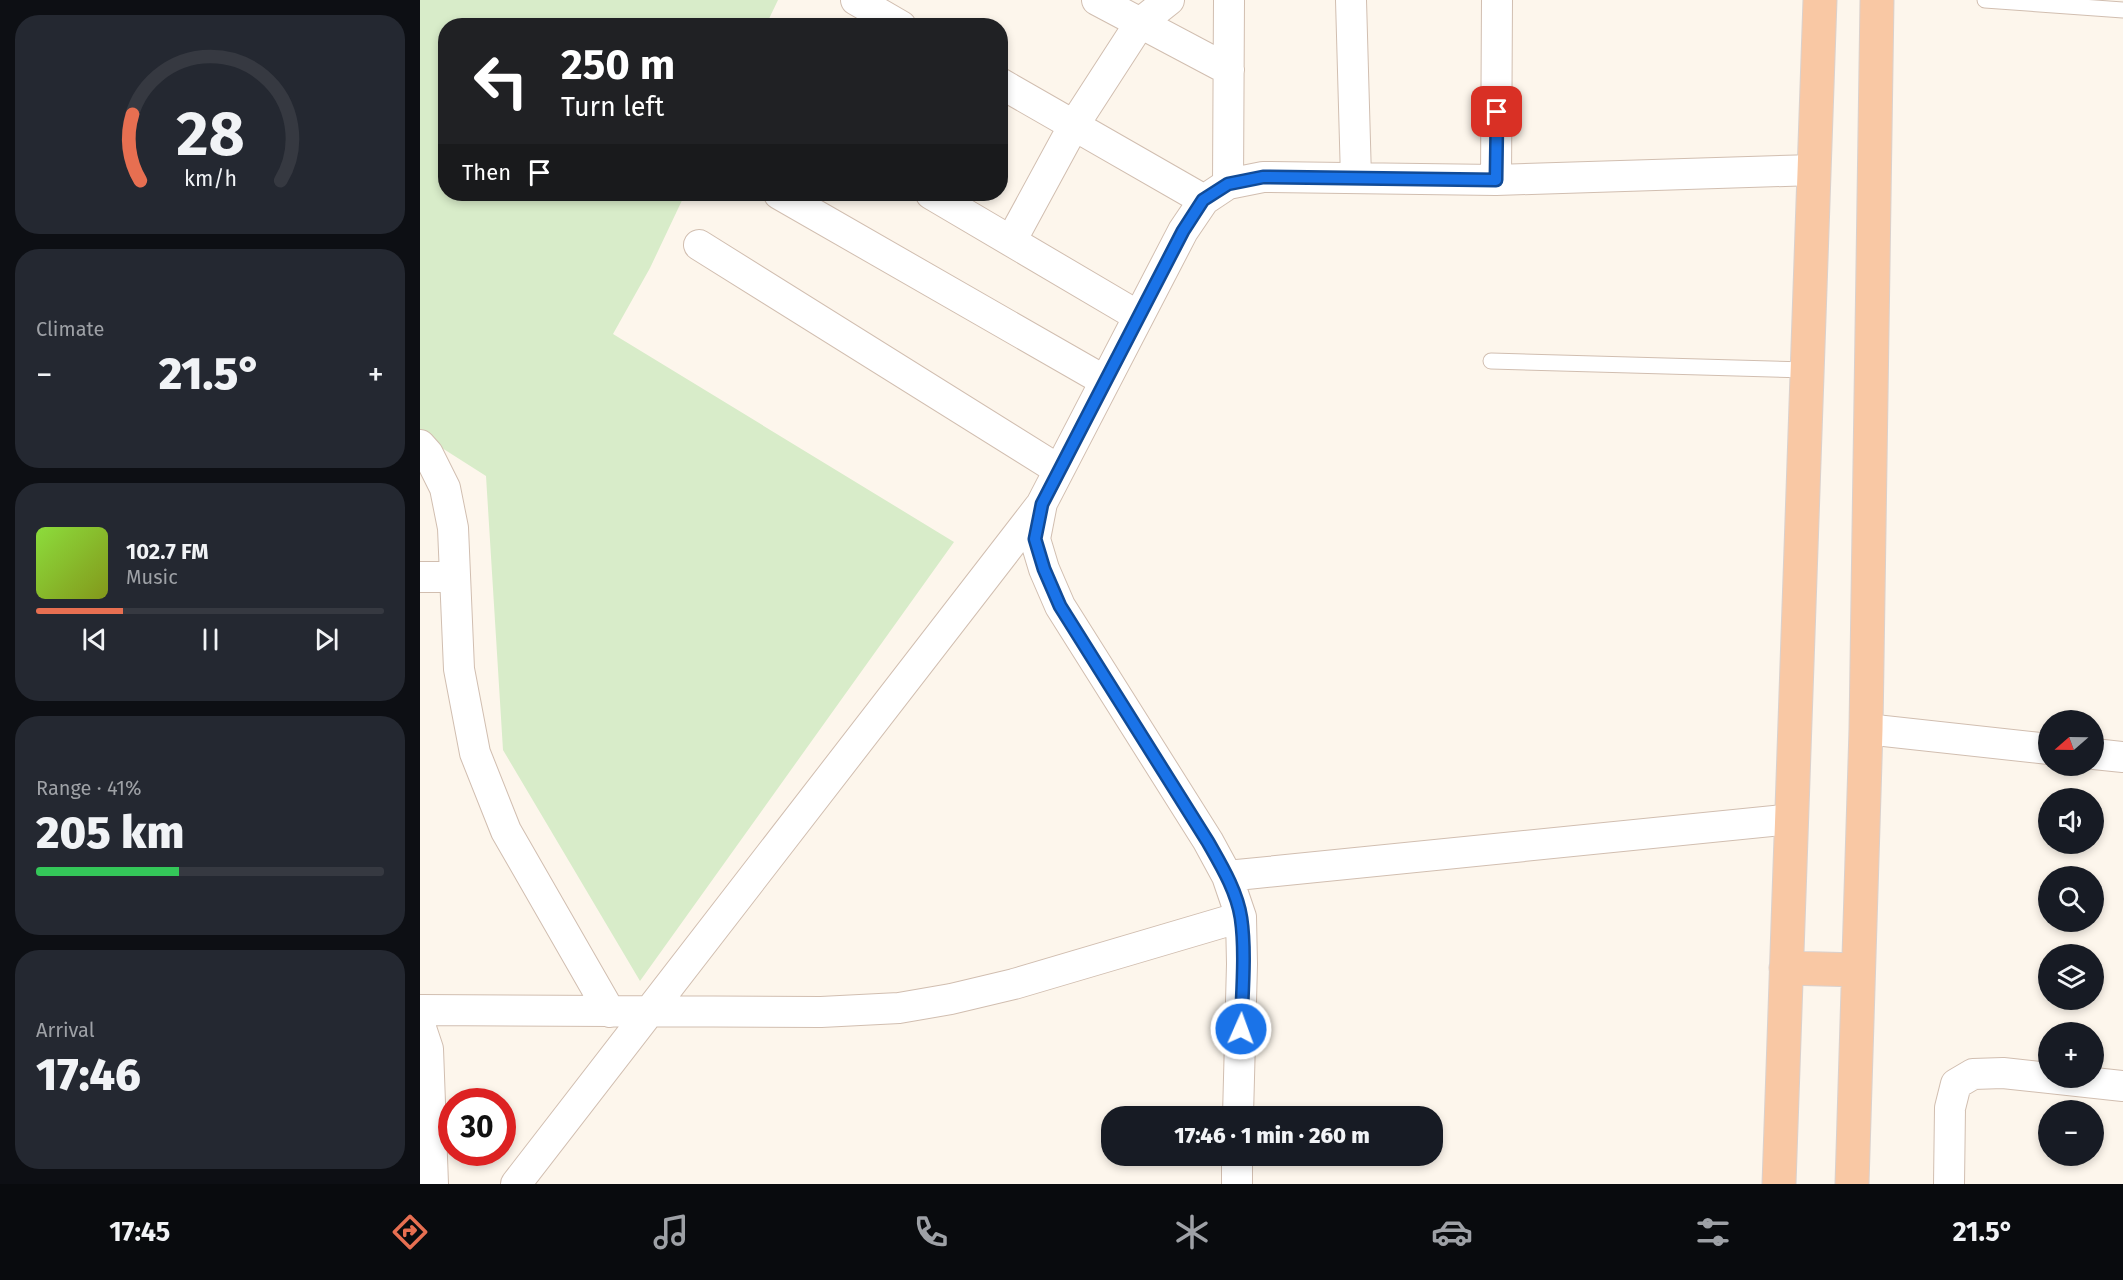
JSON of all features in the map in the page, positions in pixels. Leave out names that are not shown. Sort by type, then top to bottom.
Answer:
[{"type":"highway","points":[[1779,1184],[1820,0]]},
{"type":"highway","points":[[1852,1184],[1866,729],[1877,0]]},
{"type":"highway","points":[[1786,968],[1858,970]]},
{"type":"street","points":[[856,0],[887,18]]},
{"type":"street","points":[[1097,0],[1229,70]]},
{"type":"street","points":[[1011,241],[1074,125],[1140,23],[1169,0]]},
{"type":"street","points":[[1216,192],[1229,70],[1229,0]]},
{"type":"street","points":[[1351,0],[1356,178]]},
{"type":"street","points":[[1496,180],[1497,0]]},
{"type":"street","points":[[1008,88],[1074,125],[1216,192]]},
{"type":"street","points":[[516,1184],[1042,504],[1183,231],[1216,192],[1263,177],[1496,180],[1814,170]]},
{"type":"street","points":[[791,201],[1106,381]]},
{"type":"street","points":[[943,201],[1138,316]]},
{"type":"street","points":[[699,245],[1059,470]]},
{"type":"street","points":[[420,445],[428,454],[445,488],[453,528],[459,669],[475,753],[506,831],[610,1012]]},
{"type":"street","points":[[1042,504],[1035,539],[1044,569],[1060,606],[1208,842],[1227,876],[1241,917],[1239,1106]]},
{"type":"street","points":[[420,577],[455,577]]},
{"type":"street","points":[[1866,729],[2038,748]]},
{"type":"street","points":[[2104,755],[2123,757]]},
{"type":"street","points":[[1227,876],[1792,819]]},
{"type":"street","points":[[420,1010],[648,1013],[821,1012],[900,1008],[1014,984],[1241,917]]},
{"type":"street","points":[[420,1025],[428,1049],[433,1184]]},
{"type":"street","points":[[1949,1184],[1950,1108],[1956,1084],[1973,1074],[2003,1073],[2123,1086]]},
{"type":"street","points":[[1237,1184],[1238,1166]]},
{"type":"lane","points":[[1985,0],[2123,9]]},
{"type":"lane","points":[[1491,361],[1807,370]]},
{"type":"green space","points":[[420,0],[778,0],[769,18],[438,18],[438,201],[682,201],[650,268],[613,334],[954,542],[640,981],[503,750],[486,476],[420,434]]},
{"type":"route","points":[[1241,1029],[1241,917],[1227,876],[1060,606],[1044,569],[1035,539],[1042,504],[1183,231],[1203,200],[1228,184],[1263,177],[1496,180],[1497,112]]}]
